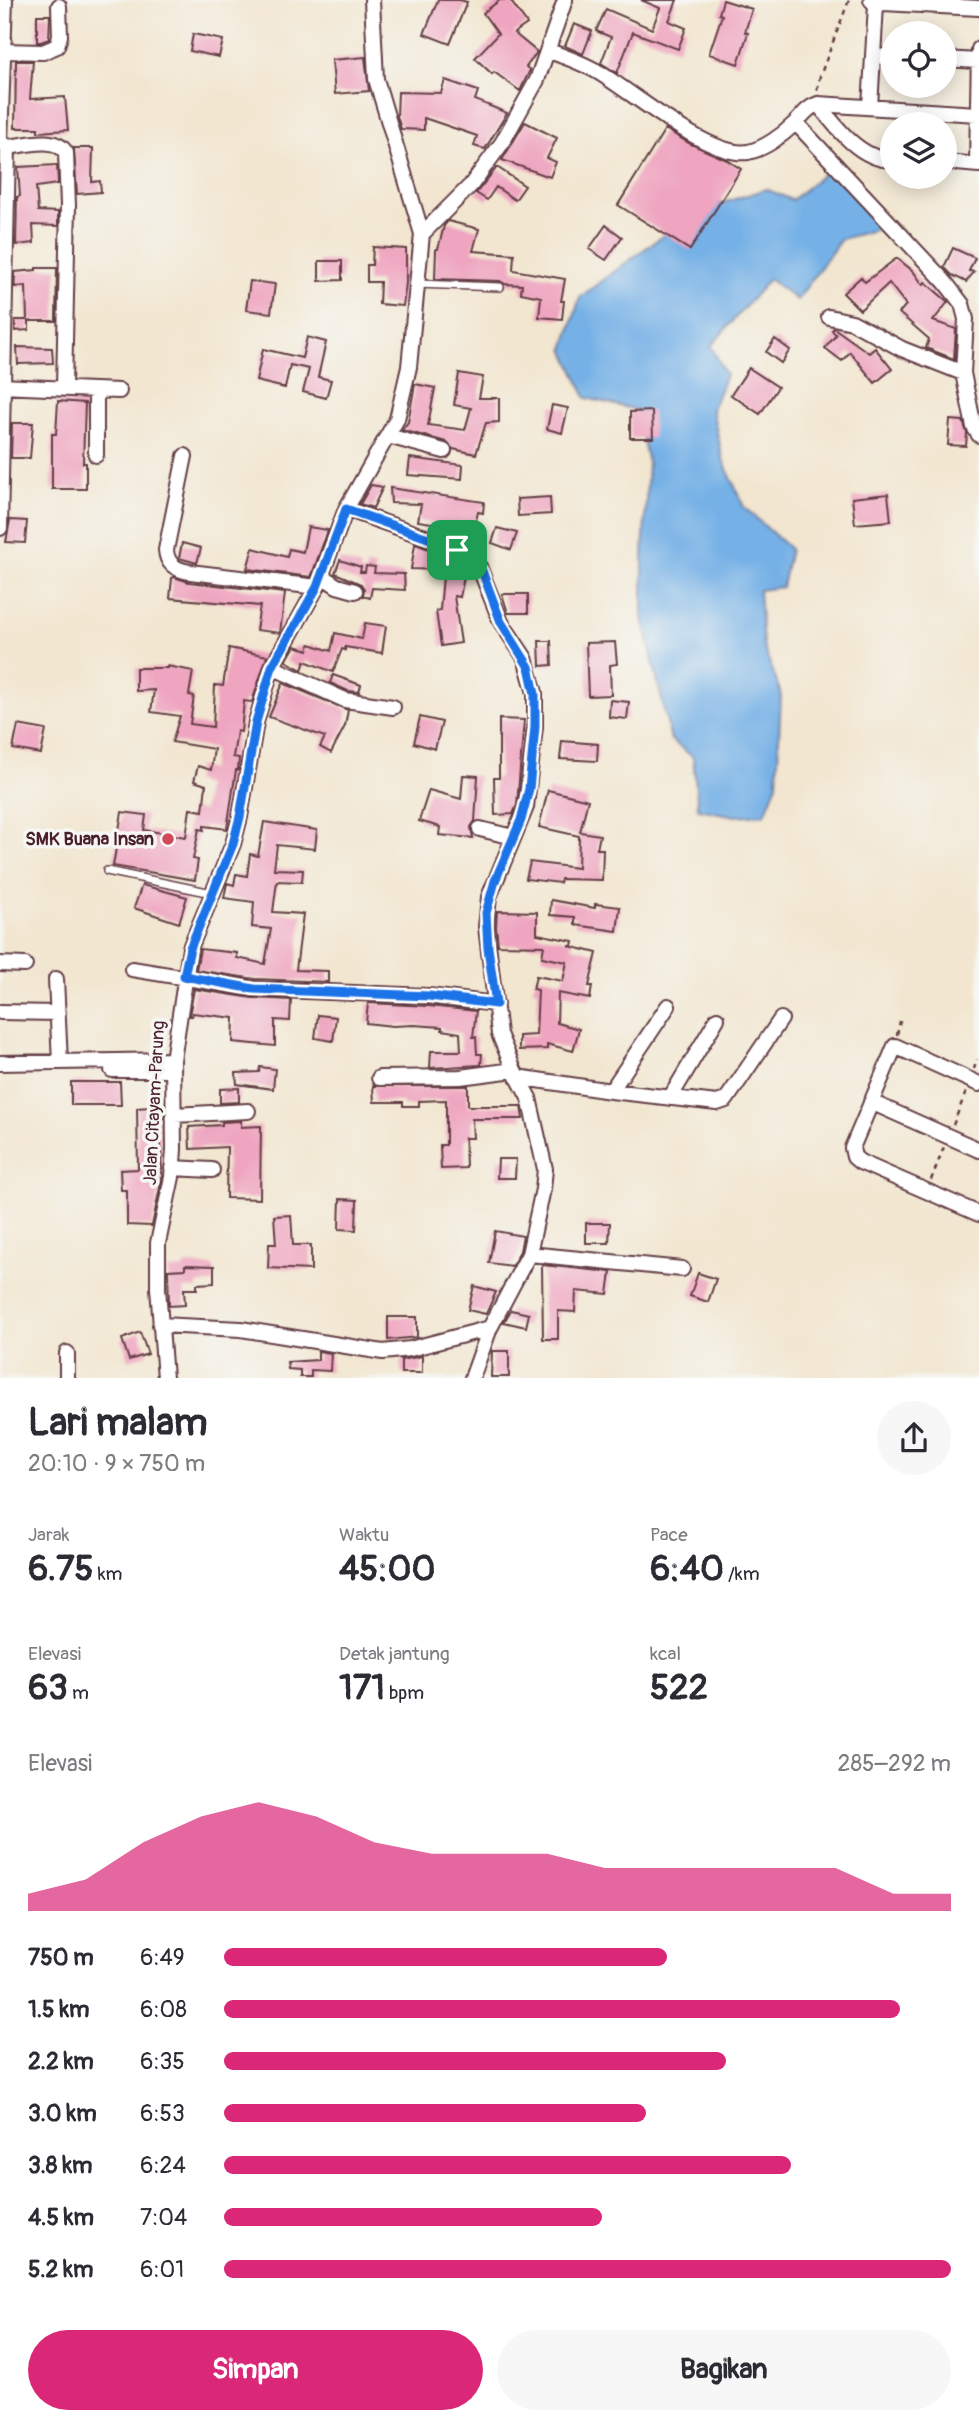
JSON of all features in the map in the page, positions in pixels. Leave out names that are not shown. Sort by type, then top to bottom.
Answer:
[{"type":"street","points":[[0,528],[5,0]]},
{"type":"street","name":"Jalan Citayam-Parung","points":[[165,1377],[160,1325],[159,1243],[172,1168],[172,1065],[190,948],[236,830],[256,722],[272,667],[320,581],[346,509],[397,419],[409,367],[422,234],[376,79],[372,0]]},
{"type":"street","points":[[870,107],[874,3],[979,8]]},
{"type":"street","points":[[422,234],[471,185],[502,143],[537,80],[549,51],[561,4]]},
{"type":"street","points":[[3,51],[43,52],[57,46],[60,36],[59,6]]},
{"type":"street","points":[[957,163],[978,164],[979,50]]},
{"type":"street","points":[[549,51],[598,72],[666,119],[715,148],[731,152],[755,150],[771,142],[796,123],[808,108],[818,104],[977,114]]},
{"type":"street","points":[[874,56],[880,56]]},
{"type":"street","points":[[957,60],[978,61]]},
{"type":"street","points":[[818,104],[856,145],[880,158]]},
{"type":"street","points":[[796,123],[962,304],[966,319],[963,373],[974,427],[979,435]]},
{"type":"street","points":[[3,144],[55,143],[64,148],[66,153],[68,205],[64,387]]},
{"type":"street","points":[[829,317],[852,322],[902,349],[963,373]]},
{"type":"street","points":[[2,386],[119,391]]},
{"type":"street","points":[[96,390],[96,455]]},
{"type":"street","points":[[388,436],[444,451]]},
{"type":"street","points":[[184,456],[166,550],[170,563],[181,571],[320,581],[355,591]]},
{"type":"street","points":[[346,509],[442,543],[469,556],[482,571],[501,622],[525,658],[535,694],[535,727],[524,813],[489,897],[486,913],[499,1034],[529,1098],[545,1169],[541,1203],[528,1254],[490,1328],[472,1377]]},
{"type":"street","points":[[272,667],[345,700],[393,707]]},
{"type":"street","points":[[480,829],[513,837]]},
{"type":"street","points":[[0,964],[25,965]]},
{"type":"street","points":[[132,968],[254,989],[429,996],[496,1004]]},
{"type":"street","points":[[56,979],[60,1062]]},
{"type":"street","points":[[611,1091],[668,1006]]},
{"type":"street","points":[[0,1012],[58,1013]]},
{"type":"street","points":[[670,1098],[717,1019]]},
{"type":"street","points":[[379,1078],[515,1073],[611,1091],[710,1103],[726,1100],[781,1019]]},
{"type":"street","points":[[979,1084],[895,1046],[852,1149],[854,1157],[979,1214]]},
{"type":"street","points":[[44,1062],[54,1070],[172,1065]]},
{"type":"street","points":[[0,1063],[172,1065]]},
{"type":"street","points":[[871,1102],[979,1150]]},
{"type":"street","points":[[174,1115],[248,1111]]},
{"type":"street","points":[[172,1168],[212,1170]]},
{"type":"street","points":[[528,1254],[682,1269]]},
{"type":"street","points":[[160,1325],[241,1329],[383,1352],[410,1349],[490,1328]]},
{"type":"street","points":[[67,1353],[67,1377]]},
{"type":"lane","points":[[416,284],[500,287]]},
{"type":"lane","points":[[107,871],[212,893]]},
{"type":"path","points":[[818,104],[820,76],[849,0]]},
{"type":"water","points":[[829,169],[886,227],[841,239],[797,300],[769,279],[711,346],[726,375],[712,409],[723,460],[744,507],[790,549],[782,587],[759,590],[763,645],[781,694],[777,784],[765,814],[735,816],[698,809],[693,757],[671,740],[643,618],[648,464],[637,410],[586,398],[564,349],[580,297],[673,228],[707,208],[766,189],[792,200]]},
{"type":"building","points":[[438,0],[467,2],[450,44],[424,34]]},
{"type":"building","points":[[500,0],[510,0],[527,24],[514,33],[537,52],[526,67],[530,70],[520,91],[494,72],[492,74],[475,58],[498,34],[483,13]]},
{"type":"building","points":[[641,0],[677,0],[669,21],[686,28],[678,49],[633,32],[617,73],[601,63],[611,37],[596,31],[606,9],[652,29],[660,8]]},
{"type":"building","points":[[723,0],[752,9],[738,64],[709,54],[722,15],[719,14]]},
{"type":"building","points":[[37,15],[50,15],[49,39],[41,42],[37,42]]},
{"type":"building","points":[[574,24],[592,31],[583,54],[565,46]]},
{"type":"building","points":[[193,34],[223,40],[219,57],[190,51]]},
{"type":"building","points":[[365,57],[369,91],[335,94],[332,60]]},
{"type":"building","points":[[16,61],[33,61],[30,99],[65,97],[68,130],[38,132],[38,128],[15,128]]},
{"type":"building","points":[[445,80],[478,91],[475,100],[507,113],[485,149],[474,146],[477,136],[424,118],[424,130],[401,129],[397,116],[398,92],[441,93]]},
{"type":"building","points":[[525,122],[557,138],[547,158],[556,162],[550,177],[502,160]]},
{"type":"building","points":[[665,129],[741,169],[690,250],[618,205]]},
{"type":"building","points":[[74,148],[93,148],[92,182],[100,181],[101,192],[77,194]]},
{"type":"building","points":[[57,165],[58,184],[36,187],[38,211],[58,212],[58,226],[33,225],[34,243],[16,245],[17,197],[20,196],[18,167]]},
{"type":"building","points":[[497,167],[525,186],[515,200],[496,187],[487,200],[476,193]]},
{"type":"building","points":[[448,221],[479,229],[473,251],[514,254],[513,270],[565,279],[561,301],[564,301],[562,319],[539,317],[541,297],[521,293],[522,285],[500,281],[435,279],[436,249]]},
{"type":"building","points":[[606,225],[622,237],[606,260],[589,249]]},
{"type":"building","points":[[373,247],[406,249],[403,306],[379,304],[380,282],[367,282],[367,265],[372,265]]},
{"type":"building","points":[[953,248],[975,258],[969,271],[974,272],[966,282],[952,275],[944,267]]},
{"type":"building","points":[[897,258],[913,271],[923,285],[925,282],[948,302],[933,321],[956,329],[954,359],[926,348],[929,339],[899,313],[906,305],[889,283],[860,310],[843,293],[861,277],[865,282]]},
{"type":"building","points":[[319,261],[342,261],[342,280],[319,281]]},
{"type":"building","points":[[57,268],[56,321],[29,321],[29,330],[15,331],[15,320],[27,320],[26,286],[15,287],[15,272]]},
{"type":"building","points":[[250,281],[275,284],[271,313],[246,310]]},
{"type":"building","points":[[834,328],[869,353],[875,348],[892,369],[875,383],[850,352],[842,361],[825,348],[836,335],[832,330]]},
{"type":"building","points":[[307,337],[326,342],[318,377],[331,380],[326,398],[303,392],[309,369],[290,365],[285,388],[256,381],[263,349],[302,358]]},
{"type":"building","points":[[775,339],[790,350],[781,363],[766,352]]},
{"type":"building","points":[[17,347],[52,348],[53,363],[18,364]]},
{"type":"building","points":[[749,368],[778,387],[760,414],[731,395]]},
{"type":"building","points":[[459,373],[483,377],[479,398],[499,398],[499,422],[486,423],[476,454],[453,449],[446,442],[402,430],[408,422],[415,384],[435,388],[428,425],[465,430],[471,408],[454,405]]},
{"type":"building","points":[[58,401],[85,403],[83,463],[86,463],[86,489],[52,489],[52,434],[56,434]]},
{"type":"building","points":[[552,405],[568,408],[562,433],[547,429]]},
{"type":"building","points":[[652,411],[653,438],[630,438],[630,412]]},
{"type":"building","points":[[950,420],[963,421],[967,433],[966,446],[948,445]]},
{"type":"building","points":[[12,423],[33,423],[30,458],[11,458]]},
{"type":"building","points":[[410,458],[463,465],[462,479],[408,475]]},
{"type":"building","points":[[371,485],[383,487],[373,508],[360,504]]},
{"type":"building","points":[[390,488],[484,502],[483,513],[478,512],[471,543],[450,536],[452,526],[418,521],[421,504],[391,503]]},
{"type":"building","points":[[888,494],[891,521],[855,524],[852,498]]},
{"type":"building","points":[[550,497],[551,514],[518,516],[517,499]]},
{"type":"building","points":[[10,520],[27,521],[25,543],[6,542]]},
{"type":"building","points":[[308,527],[328,530],[311,577],[247,569],[253,548],[287,557],[289,549],[303,552]]},
{"type":"building","points":[[497,528],[517,533],[511,550],[492,543]]},
{"type":"building","points":[[182,543],[201,548],[197,563],[179,558]]},
{"type":"building","points":[[415,544],[441,553],[441,570],[411,569]]},
{"type":"building","points":[[340,560],[361,567],[360,572],[365,572],[366,566],[375,567],[374,573],[404,574],[405,590],[372,588],[370,598],[363,596],[364,589],[361,584],[335,573]]},
{"type":"building","points":[[444,565],[466,567],[460,597],[454,596],[461,643],[441,646],[436,611],[440,610]]},
{"type":"building","points":[[174,577],[189,582],[285,593],[280,633],[256,630],[260,606],[170,598]]},
{"type":"building","points":[[502,594],[528,594],[528,613],[508,613]]},
{"type":"building","points":[[365,623],[386,626],[382,653],[345,647],[333,672],[305,661],[302,670],[286,661],[295,646],[308,650],[310,644],[331,651],[335,633],[362,639]]},
{"type":"building","points":[[539,641],[551,641],[552,665],[540,666]]},
{"type":"building","points":[[615,642],[617,664],[610,665],[611,695],[588,696],[586,643]]},
{"type":"building","points":[[229,648],[267,656],[252,702],[244,701],[241,732],[237,731],[233,757],[239,758],[238,770],[227,829],[204,826],[204,830],[199,829],[193,859],[198,860],[195,880],[113,866],[122,812],[146,815],[144,830],[186,837],[190,809],[203,811],[206,785],[194,781],[198,766],[211,770],[214,749],[172,742],[180,716],[151,712],[154,690],[136,691],[136,668],[167,666],[193,671],[189,695],[194,696],[190,724],[213,727],[215,685],[223,686]]},
{"type":"building","points":[[333,675],[361,685],[359,692],[348,691],[330,683]]},
{"type":"building","points":[[283,683],[348,710],[345,726],[331,753],[320,747],[325,737],[269,717]]},
{"type":"building","points":[[610,700],[629,702],[627,719],[609,717]]},
{"type":"building","points":[[420,717],[442,722],[435,749],[414,743]]},
{"type":"building","points":[[499,719],[524,720],[517,805],[513,814],[495,815],[494,778],[499,778]]},
{"type":"building","points":[[18,725],[46,730],[41,754],[13,749]]},
{"type":"building","points":[[562,741],[598,744],[597,761],[560,759]]},
{"type":"building","points":[[463,775],[478,776],[475,821],[471,827],[473,838],[439,835],[440,827],[419,821],[429,790],[461,799]]},
{"type":"building","points":[[548,790],[588,800],[580,832],[600,835],[597,849],[603,849],[602,880],[561,879],[560,883],[526,879],[530,862],[578,868],[579,836],[539,827]]},
{"type":"building","points":[[264,822],[317,830],[315,849],[277,845],[274,869],[303,870],[302,882],[277,881],[273,912],[303,914],[296,970],[328,971],[328,982],[255,979],[196,970],[200,949],[237,953],[237,958],[265,964],[271,929],[252,927],[254,902],[224,898],[227,883],[234,885],[236,874],[247,876],[250,854],[258,856]]},
{"type":"building","points":[[142,885],[187,897],[179,923],[134,908]]},
{"type":"building","points":[[551,900],[595,908],[595,904],[620,907],[617,931],[575,925],[575,917],[550,915]]},
{"type":"building","points":[[497,911],[537,912],[537,934],[573,941],[572,946],[569,946],[597,953],[589,986],[592,986],[590,999],[558,993],[557,1023],[579,1029],[573,1051],[547,1044],[547,1049],[519,1050],[519,1036],[536,1035],[538,990],[533,989],[536,976],[563,981],[567,962],[542,957],[544,946],[498,945]]},
{"type":"building","points":[[194,989],[252,998],[291,1000],[290,1021],[275,1020],[275,1046],[233,1042],[234,1018],[193,1013],[189,1016]]},
{"type":"building","points":[[368,1003],[476,1011],[473,1037],[476,1037],[477,1054],[482,1054],[481,1065],[430,1068],[431,1051],[461,1051],[460,1033],[442,1030],[442,1027],[366,1023]]},
{"type":"building","points":[[318,1015],[336,1017],[333,1041],[315,1038]]},
{"type":"building","points":[[260,1067],[275,1069],[273,1089],[237,1084],[236,1073],[259,1072]]},
{"type":"building","points":[[71,1082],[120,1082],[121,1105],[71,1105]]},
{"type":"building","points":[[373,1086],[468,1086],[468,1106],[521,1106],[523,1119],[472,1119],[473,1138],[465,1138],[466,1168],[441,1169],[440,1145],[446,1145],[446,1100],[419,1101],[419,1106],[403,1106],[403,1102],[374,1102]]},
{"type":"building","points":[[239,1088],[239,1102],[220,1103],[220,1089]]},
{"type":"building","points":[[164,1106],[164,1118],[160,1119],[162,1178],[152,1226],[127,1225],[127,1190],[121,1190],[120,1170],[138,1169],[137,1108]]},
{"type":"building","points":[[241,1121],[241,1127],[261,1126],[260,1199],[226,1198],[227,1147],[190,1149],[189,1127]]},
{"type":"building","points":[[498,1159],[516,1159],[515,1178],[497,1178]]},
{"type":"building","points":[[340,1199],[357,1200],[356,1230],[339,1229]]},
{"type":"building","points":[[291,1215],[293,1245],[311,1245],[311,1270],[268,1268],[269,1244],[276,1244],[274,1216]]},
{"type":"building","points":[[586,1223],[610,1223],[609,1243],[586,1243]]},
{"type":"building","points":[[495,1231],[523,1236],[520,1251],[512,1266],[489,1263]]},
{"type":"building","points":[[185,1265],[214,1266],[214,1283],[197,1284],[197,1289],[184,1289],[185,1305],[169,1306],[168,1270],[185,1269]]},
{"type":"building","points":[[542,1265],[611,1272],[608,1294],[576,1291],[575,1312],[558,1311],[558,1339],[543,1339]]},
{"type":"building","points":[[698,1273],[716,1279],[708,1302],[690,1296]]},
{"type":"building","points":[[474,1286],[496,1292],[486,1314],[468,1310]]},
{"type":"building","points":[[511,1310],[529,1314],[526,1327],[504,1322]]},
{"type":"building","points":[[388,1317],[417,1317],[417,1337],[388,1340]]},
{"type":"building","points":[[140,1332],[148,1354],[129,1360],[122,1339]]},
{"type":"building","points":[[318,1351],[331,1353],[330,1371],[311,1370],[311,1377],[300,1377],[300,1370],[288,1369],[287,1362],[318,1360]]},
{"type":"building","points":[[492,1351],[509,1351],[509,1377],[491,1377]]},
{"type":"building","points":[[422,1356],[422,1373],[401,1373],[401,1360]]},
{"type":"place","name":"SMK Buana Insan","points":[[168,839]]},
{"type":"route","points":[[346,509],[457,550],[469,556],[482,571],[501,622],[529,667],[535,694],[535,727],[526,807],[495,881],[486,913],[496,1004],[429,996],[254,989],[184,976],[190,948],[233,844],[256,722],[272,667],[317,587],[346,509]]}]
